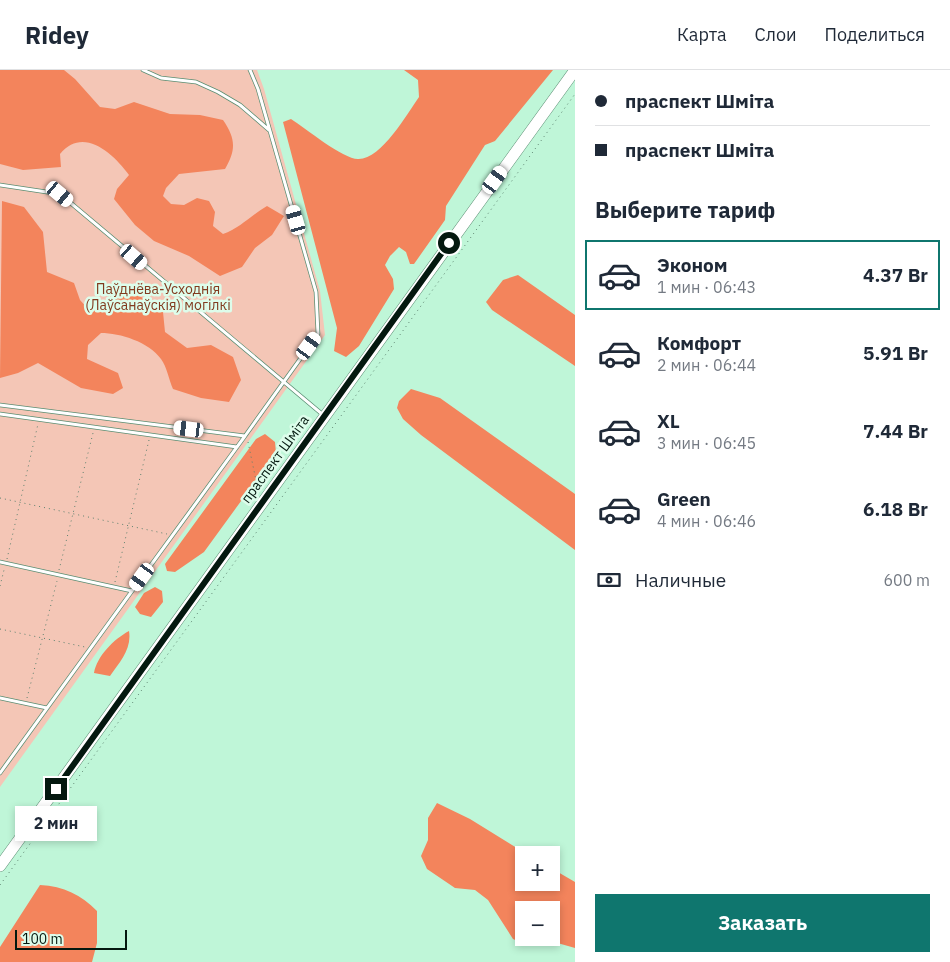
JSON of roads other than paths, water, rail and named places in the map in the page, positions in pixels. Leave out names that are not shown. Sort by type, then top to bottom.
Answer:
[{"type":"main road","name":"праспект Шміта","points":[[0,866],[575,70]]},
{"type":"lane","points":[[143,70],[161,78],[196,82],[218,92],[240,105],[256,121],[270,130]]},
{"type":"lane","points":[[0,773],[318,334],[316,292],[270,130],[250,70]]},
{"type":"lane","points":[[0,185],[60,194],[324,416]]},
{"type":"lane","points":[[0,405],[245,436]]},
{"type":"lane","points":[[0,414],[237,447]]},
{"type":"lane","points":[[0,562],[132,591]]},
{"type":"lane","points":[[0,698],[47,708]]},
{"type":"park label","name":"Паўднёва-Усходнія (Лаўсанаўскія) могілкі","points":[[158,297]]}]
